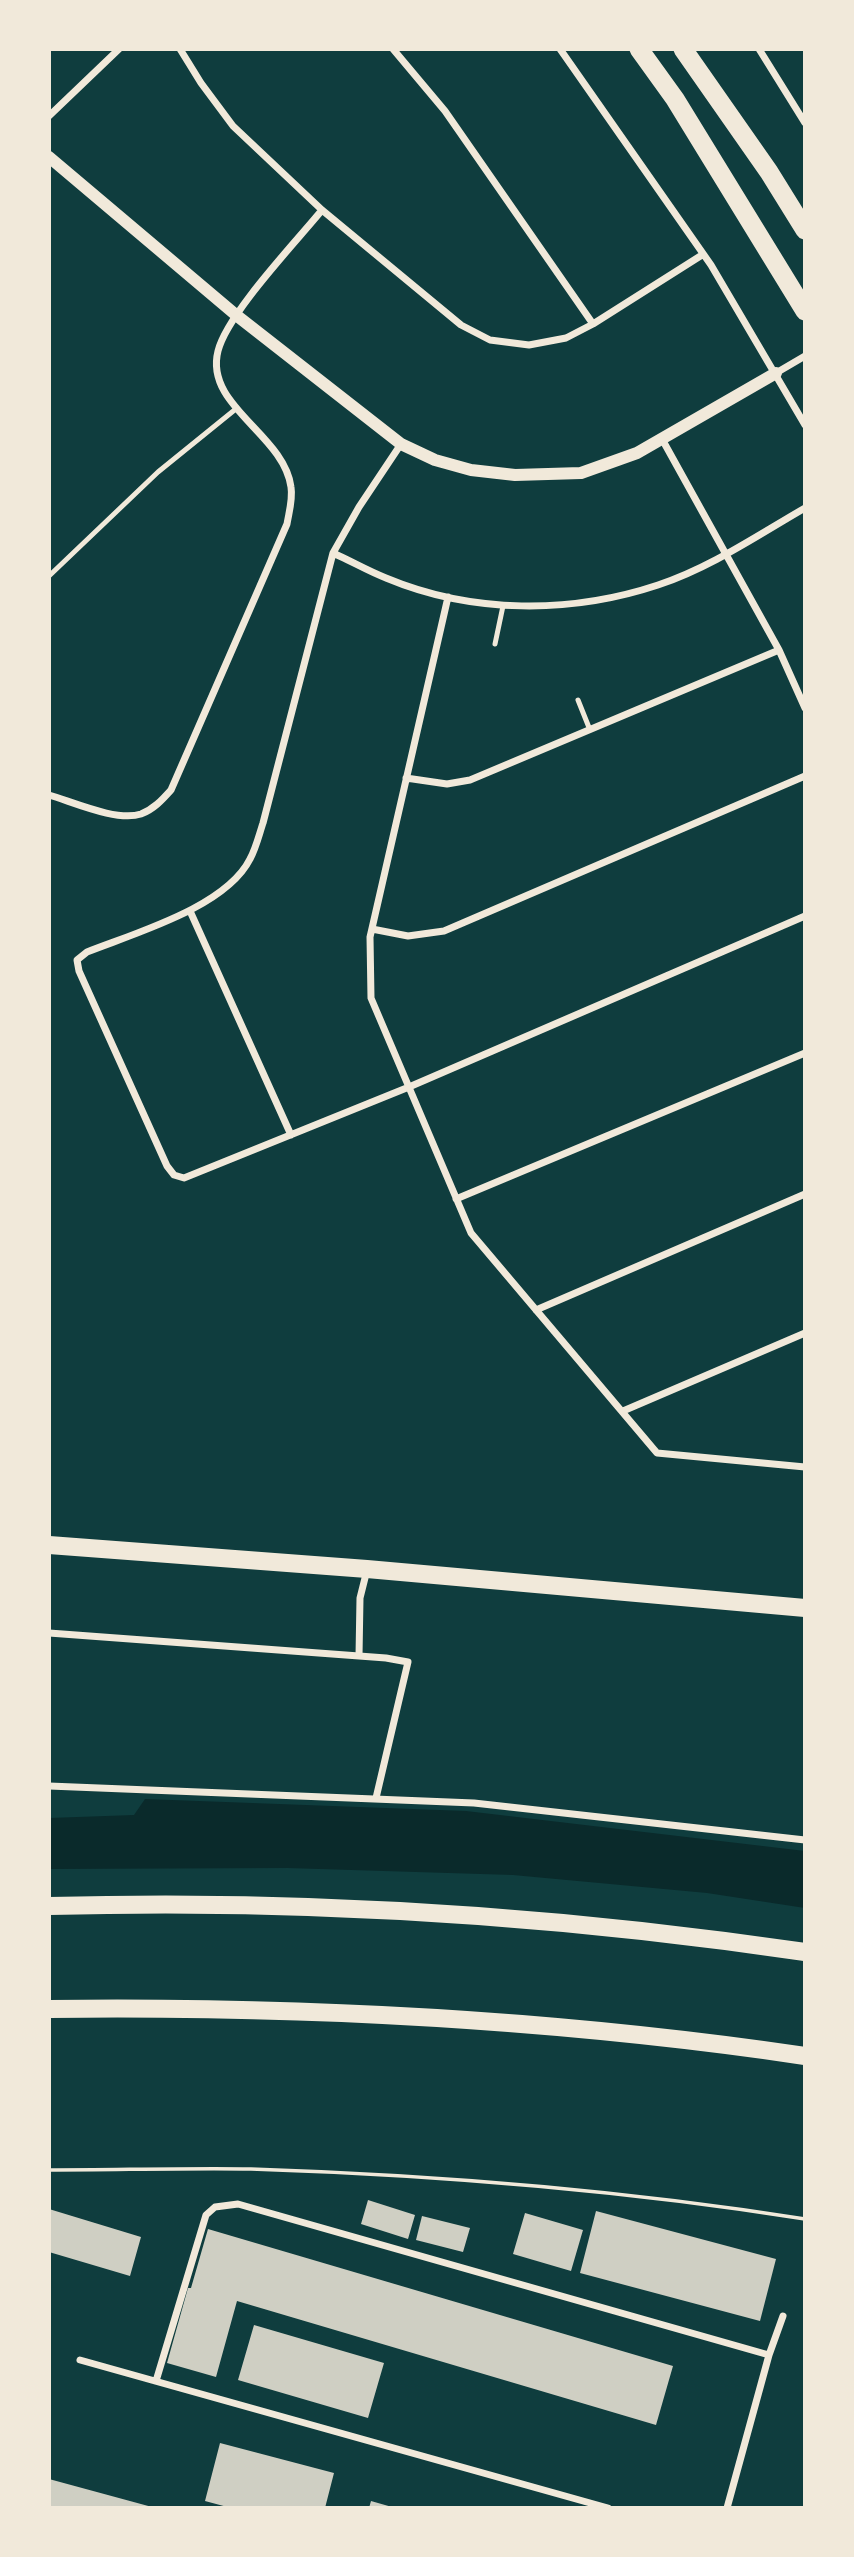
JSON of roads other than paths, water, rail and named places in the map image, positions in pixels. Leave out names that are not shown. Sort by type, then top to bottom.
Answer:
[{"type":"highway","points":[[639,49],[675,99],[805,311]]},
{"type":"highway","points":[[683,49],[769,172],[805,230]]},
{"type":"main road","points":[[49,1545],[367,1569],[805,1608]]},
{"type":"main road","points":[[49,1906],[132,1903],[381,1910],[627,1929],[805,1952]]},
{"type":"main road","points":[[49,2009],[283,2010],[441,2017],[724,2044],[805,2056]]},
{"type":"street","points":[[49,116],[119,49]]},
{"type":"street","points":[[180,49],[233,126],[322,210],[461,325],[491,340],[529,345],[566,338],[593,324],[702,255]]},
{"type":"street","points":[[393,49],[445,111],[593,324]]},
{"type":"street","points":[[559,49],[711,265],[805,425]]},
{"type":"street","points":[[759,49],[805,123]]},
{"type":"street","points":[[49,157],[236,315],[401,444],[471,470],[515,475],[581,473],[637,453],[805,355]]},
{"type":"street","points":[[49,795],[125,817],[141,814],[158,804],[171,790],[287,524],[291,503],[291,485],[280,460],[269,443],[220,386],[218,350],[236,315],[322,210]]},
{"type":"street","points":[[662,439],[779,650],[805,708]]},
{"type":"street","points":[[401,444],[359,507],[333,553],[263,823],[250,861],[226,888],[207,903],[87,952],[77,960],[95,1008],[167,1166],[174,1175],[184,1178],[409,1087],[805,916]]},
{"type":"street","points":[[333,553],[387,579],[448,597],[503,606],[552,606],[610,598],[660,584],[727,554],[805,508]]},
{"type":"street","points":[[448,597],[372,929],[369,965],[372,999],[471,1233],[657,1453],[708,1460],[805,1467]]},
{"type":"street","points":[[407,778],[447,784],[470,780],[779,650]]},
{"type":"street","points":[[372,929],[408,936],[443,931],[805,776]]},
{"type":"street","points":[[190,911],[291,1135]]},
{"type":"street","points":[[456,1199],[805,1053]]},
{"type":"street","points":[[536,1310],[805,1194]]},
{"type":"street","points":[[622,1411],[805,1334]]},
{"type":"street","points":[[359,1656],[360,1598],[367,1569]]},
{"type":"street","points":[[49,1633],[408,1662],[376,1798]]},
{"type":"street","points":[[49,1786],[474,1803],[805,1840]]},
{"type":"street","points":[[156,2382],[206,2216],[215,2207],[238,2204],[769,2355]]},
{"type":"street","points":[[727,2508],[769,2355],[783,2316]]},
{"type":"street","points":[[80,2360],[608,2508]]},
{"type":"lane","points":[[49,576],[158,472],[237,408]]},
{"type":"lane","points":[[495,644],[503,606]]},
{"type":"lane","points":[[578,701],[590,730]]},
{"type":"water","points":[[145,1799],[466,1811],[805,1851],[805,1908],[707,1893],[513,1875],[287,1868],[49,1869],[49,1818],[134,1815]]}]
